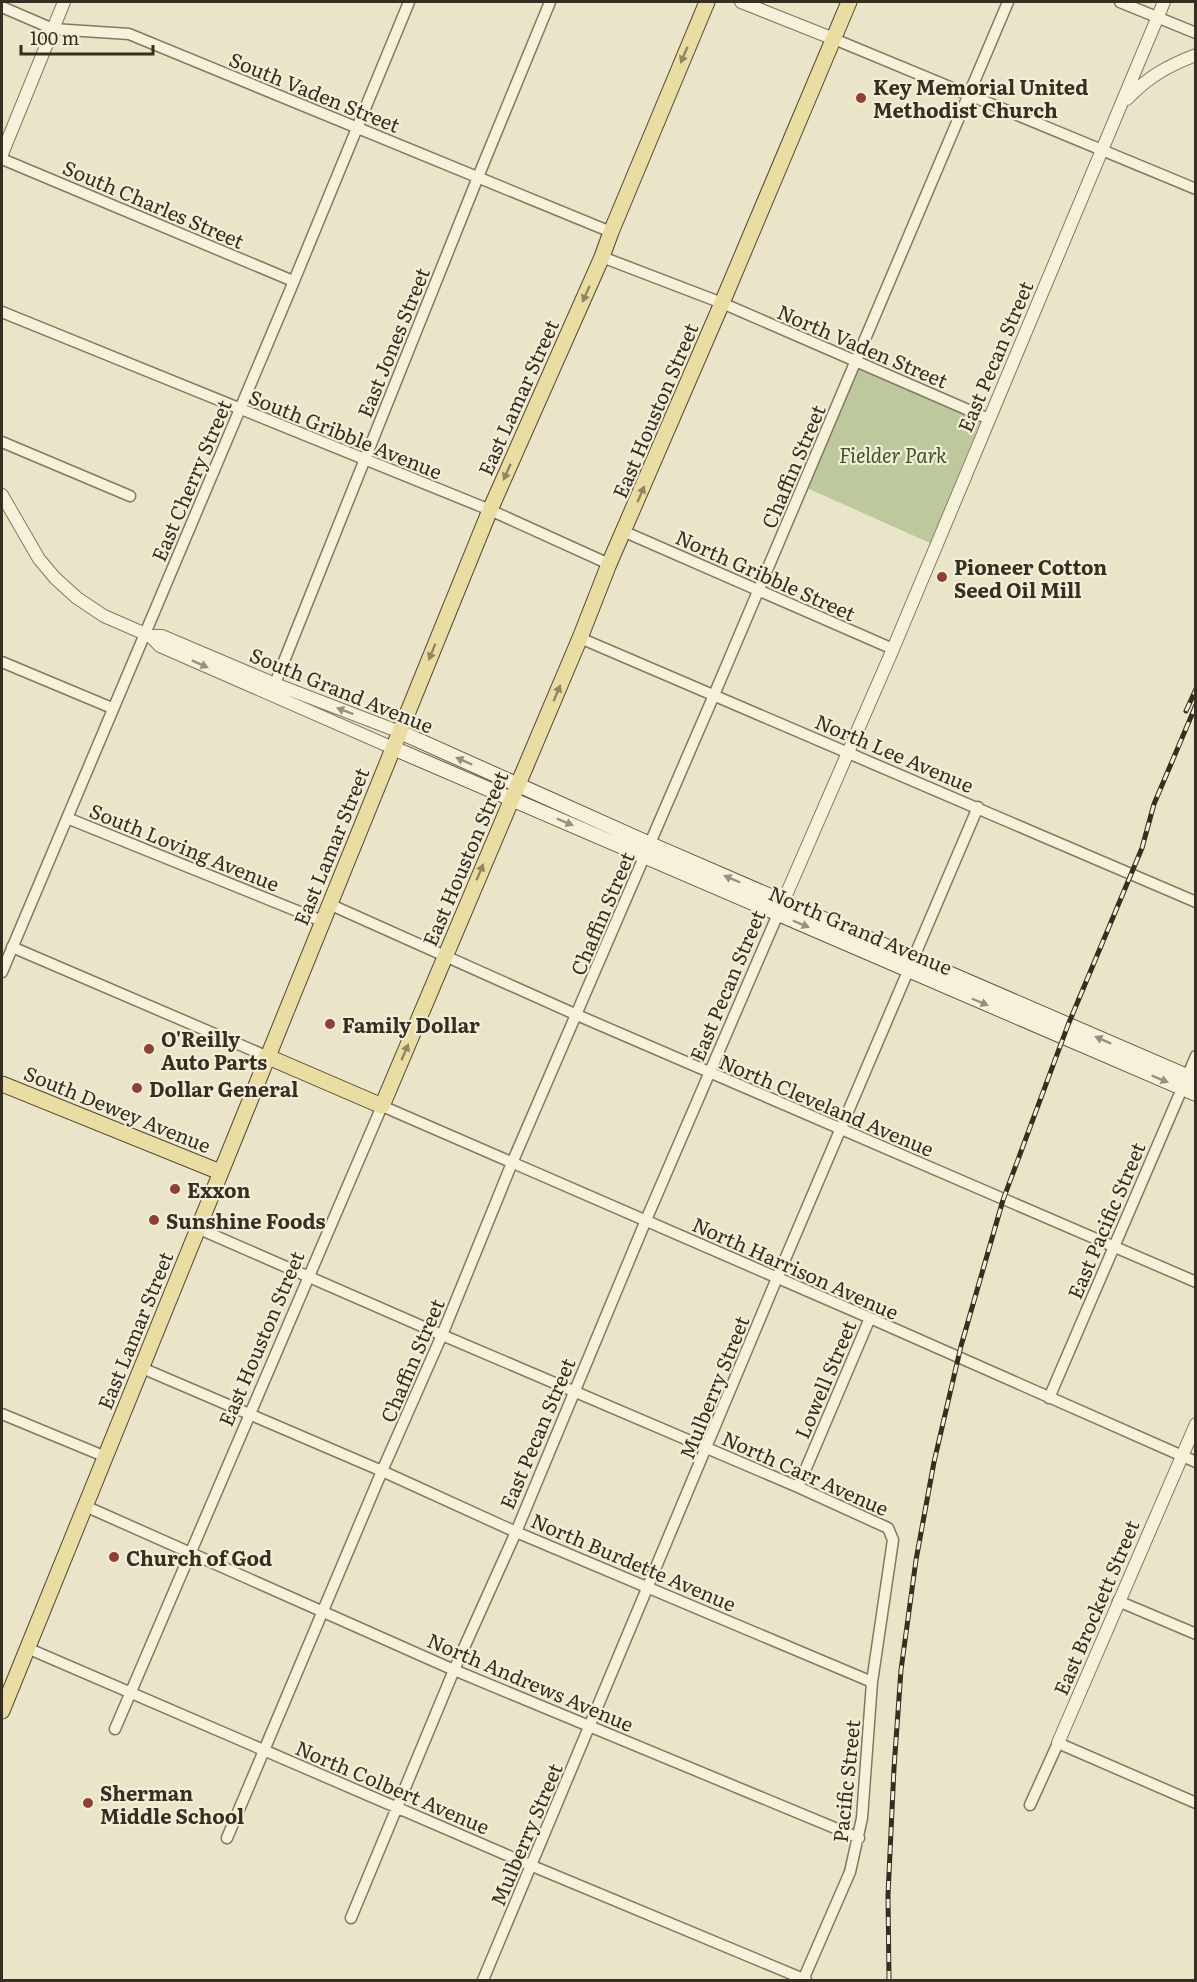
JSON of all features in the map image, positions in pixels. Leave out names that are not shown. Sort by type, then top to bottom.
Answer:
[{"type":"main road","name":"East Lamar Street","points":[[2,1711],[266,1056],[490,510],[602,257],[707,2]]},
{"type":"main road","name":"East Houston Street","points":[[382,1106],[580,638],[609,564],[625,532],[849,2]]},
{"type":"main road","name":"South Grand Avenue","points":[[400,732],[514,792]]},
{"type":"main road","name":"South Grand Avenue","points":[[393,748],[514,792]]},
{"type":"main road","name":"North Grand Avenue","points":[[514,792],[1188,1082],[1196,1094]]},
{"type":"main road","points":[[266,1056],[382,1106]]},
{"type":"main road","points":[[251,1094],[264,1078],[273,1072],[299,1070]]},
{"type":"main road","name":"South Dewey Avenue","points":[[2,1084],[220,1172]]},
{"type":"street","points":[[2,154],[64,2]]},
{"type":"street","name":"East Cherry Street","points":[[2,972],[112,708],[147,635],[408,2]]},
{"type":"street","name":"East Jones Street","points":[[272,690],[550,2]]},
{"type":"street","points":[[741,2],[1196,189]]},
{"type":"street","name":"Chaffin Street","points":[[227,1838],[442,1335],[512,1163],[714,695],[1008,2]]},
{"type":"street","points":[[1120,2],[1196,33]]},
{"type":"street","name":"East Pecan Street","points":[[351,1918],[709,1072],[893,649],[1164,2]]},
{"type":"street","name":"South Vaden Street","points":[[2,6],[53,29],[129,34],[611,232]]},
{"type":"street","points":[[1121,104],[1145,80],[1170,65],[1196,55]]},
{"type":"street","name":"South Charles Street","points":[[2,159],[293,281]]},
{"type":"street","points":[[602,257],[722,303]]},
{"type":"street","name":"North Vaden Street","points":[[722,303],[989,419]]},
{"type":"street","name":"South Gribble Avenue","points":[[2,312],[490,510],[609,564]]},
{"type":"street","points":[[2,442],[130,496]]},
{"type":"street","name":"South Grand Avenue","points":[[2,495],[39,559],[55,578],[77,598],[104,616],[147,635],[160,646],[272,690],[400,732]]},
{"type":"street","name":"North Gribble Street","points":[[625,532],[893,649]]},
{"type":"street","name":"North Lee Avenue","points":[[580,638],[1196,902]]},
{"type":"street","points":[[2,662],[112,708]]},
{"type":"street","name":"South Grand Avenue","points":[[272,690],[393,748]]},
{"type":"street","points":[[365,736],[372,721]]},
{"type":"street","name":"Mulberry Street","points":[[483,1980],[777,1278],[978,807]]},
{"type":"street","name":"South Loving Avenue","points":[[67,818],[322,921]]},
{"type":"street","name":"North Cleveland Avenue","points":[[329,904],[577,1015],[1196,1282]]},
{"type":"street","points":[[12,946],[266,1056]]},
{"type":"street","name":"East Pacific Street","points":[[1049,1398],[1112,1246],[1188,1082],[1196,1056]]},
{"type":"street","name":"North Harrison Avenue","points":[[382,1106],[1196,1462]]},
{"type":"street","name":"East Houston Street","points":[[115,1729],[382,1106]]},
{"type":"street","name":"North Carr Avenue","points":[[198,1228],[883,1524],[891,1532]]},
{"type":"street","name":"Lowell Street","points":[[798,1487],[870,1318]]},
{"type":"street","name":"North Burdette Avenue","points":[[142,1368],[382,1471],[516,1532],[649,1586],[872,1682]]},
{"type":"street","points":[[2,1414],[106,1457]]},
{"type":"street","name":"East Brockett Street","points":[[1030,1805],[1196,1424]]},
{"type":"street","name":"North Andrews Avenue","points":[[86,1506],[454,1670],[859,1838]]},
{"type":"street","name":"Pacific Street","points":[[804,1980],[850,1872],[859,1838],[872,1682],[893,1540],[891,1532]]},
{"type":"street","points":[[1118,1601],[1196,1634]]},
{"type":"street","name":"North Colbert Avenue","points":[[27,1648],[530,1865],[804,1980]]},
{"type":"street","points":[[1058,1743],[1196,1803]]},
{"type":"green space","name":"Fielder Park","points":[[859,367],[981,420],[930,543],[807,488]]},
{"type":"railway","points":[[1186,711],[1196,689]]},
{"type":"railway","points":[[889,1980],[888,1895],[901,1670],[916,1560],[934,1462],[961,1346],[1003,1200],[1068,1025],[1142,848],[1154,804],[1196,705]]},
{"type":"place","name":"Key Memorial United Methodist Church","points":[[861,98]]},
{"type":"place","name":"Pioneer Cotton Seed Oil Mill","points":[[942,577]]},
{"type":"place","name":"Family Dollar","points":[[330,1024]]},
{"type":"place","name":"O'Reilly Auto Parts","points":[[149,1049]]},
{"type":"place","name":"Dollar General","points":[[137,1088]]},
{"type":"place","name":"Exxon","points":[[175,1189]]},
{"type":"place","name":"Sunshine Foods","points":[[154,1220]]},
{"type":"place","name":"Church of God","points":[[114,1557]]},
{"type":"place","name":"Sherman Middle School","points":[[88,1803]]}]
